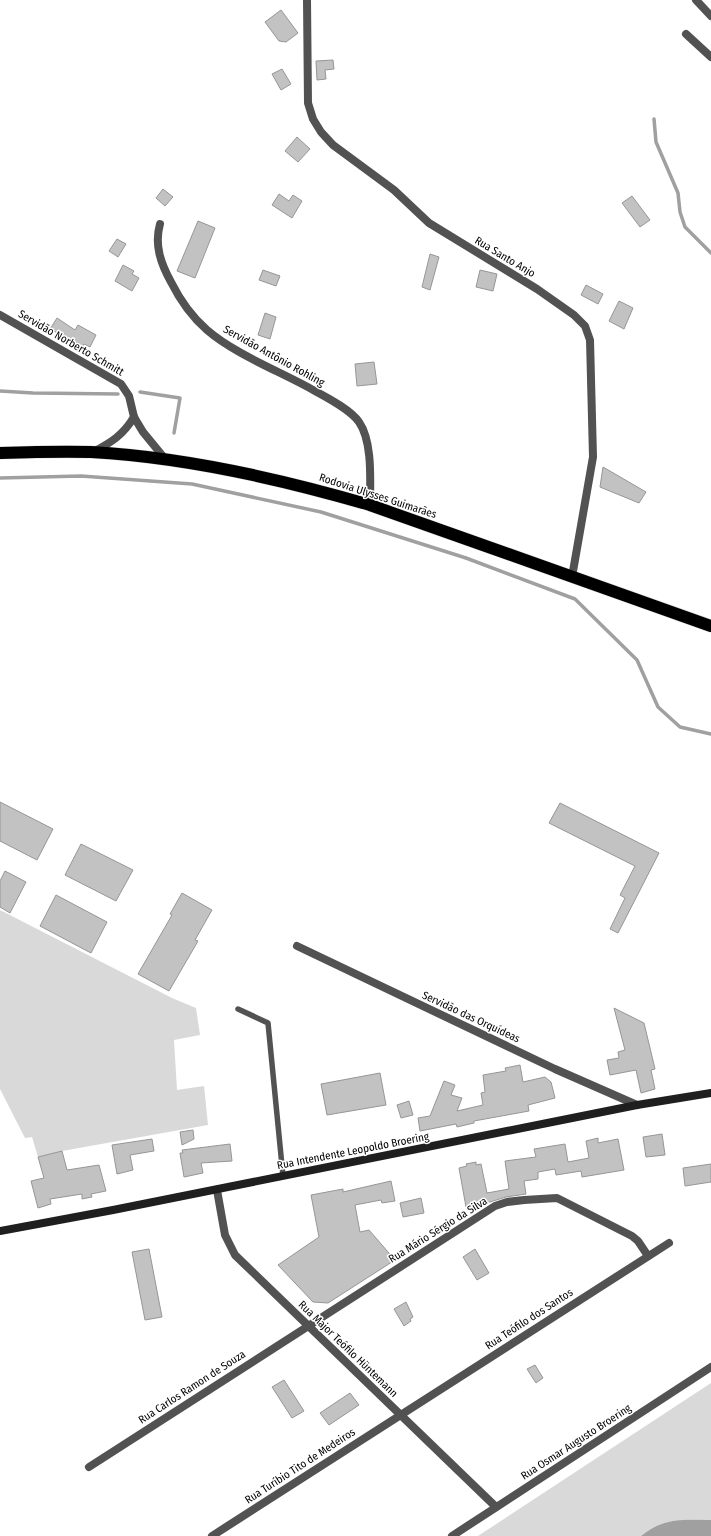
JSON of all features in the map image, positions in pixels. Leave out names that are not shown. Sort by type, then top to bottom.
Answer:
[{"type":"highway","name":"Rodovia Ulysses Guimarães","points":[[0,453],[47,451],[92,452],[166,460],[264,477],[323,491],[370,505],[711,626]]},
{"type":"main road","name":"Rua Intendente Leopoldo Broering","points":[[0,1231],[217,1190],[637,1105],[711,1093]]},
{"type":"street","name":"Rua Santo Anjo","points":[[306,0],[308,103],[313,119],[321,132],[333,145],[394,190],[429,223],[537,289],[580,320],[589,332],[592,457],[572,577]]},
{"type":"street","points":[[696,0],[711,16]]},
{"type":"street","points":[[686,34],[711,57]]},
{"type":"street","name":"Servidão Antônio Rohling","points":[[160,224],[158,249],[165,271],[182,301],[201,325],[214,336],[243,353],[322,395],[359,421],[363,430],[368,452],[370,505]]},
{"type":"street","name":"Servidão Norberto Schmitt","points":[[0,315],[117,380],[129,396],[134,417],[146,436],[166,460]]},
{"type":"street","points":[[92,452],[118,437],[127,429],[134,417]]},
{"type":"street","name":"Servidão das Orquídeas","points":[[297,946],[555,1069],[637,1105]]},
{"type":"street","name":"Rua Major Teófilo Hüntemann","points":[[217,1190],[225,1235],[235,1255],[496,1507]]},
{"type":"street","name":"Rua Mário Sérgio da Silva","points":[[308,1326],[495,1206],[507,1202],[557,1198],[632,1236],[638,1241],[648,1256]]},
{"type":"street","name":"Rua Teófilo dos Santos","points":[[400,1415],[669,1243]]},
{"type":"street","name":"Rua Carlos Ramon de Souza","points":[[89,1467],[308,1326]]},
{"type":"street","name":"Rua Osmar Augusto Broering","points":[[452,1536],[711,1366]]},
{"type":"street","name":"Rua Turíbio Tito de Medeiros","points":[[212,1536],[400,1415]]},
{"type":"lane","points":[[238,1009],[268,1023],[283,1176]]},
{"type":"shaded area","points":[[0,910],[172,998],[196,1008],[200,1035],[174,1040],[177,1090],[204,1086],[208,1125],[62,1151],[38,1157],[32,1137],[25,1138],[0,1089]]},
{"type":"shaded area","points":[[711,1383],[711,1520],[674,1521],[658,1525],[641,1536],[478,1536]]},
{"type":"shaded area","points":[[711,1520],[711,1536],[641,1536],[658,1525],[674,1521]]},
{"type":"building","points":[[281,10],[298,33],[286,42],[279,41],[265,22]]},
{"type":"building","points":[[333,60],[334,69],[325,70],[326,79],[317,80],[316,61]]},
{"type":"building","points":[[282,69],[291,84],[281,90],[272,74]]},
{"type":"building","points":[[297,137],[310,149],[298,162],[285,151]]},
{"type":"building","points":[[163,189],[173,197],[165,206],[156,198]]},
{"type":"building","points":[[279,194],[289,201],[293,195],[302,201],[292,218],[272,205]]},
{"type":"building","points":[[632,196],[650,220],[640,227],[622,203]]},
{"type":"building","points":[[198,221],[215,228],[195,278],[177,271]]},
{"type":"building","points":[[117,239],[126,244],[118,257],[109,251]]},
{"type":"building","points":[[430,254],[439,257],[430,290],[422,287]]},
{"type":"building","points":[[123,265],[134,271],[132,274],[139,278],[132,291],[115,281]]},
{"type":"building","points":[[263,270],[280,276],[276,286],[259,280]]},
{"type":"building","points":[[480,270],[497,274],[493,291],[476,287]]},
{"type":"building","points":[[586,285],[603,294],[598,304],[581,295]]},
{"type":"building","points":[[619,301],[633,308],[624,329],[609,321]]},
{"type":"building","points":[[265,313],[276,317],[270,339],[258,335]]},
{"type":"building","points":[[57,318],[75,330],[78,325],[96,335],[90,347],[84,344],[82,347],[50,329]]},
{"type":"building","points":[[374,362],[377,384],[357,386],[355,364]]},
{"type":"building","points":[[603,467],[646,492],[639,503],[600,487]]},
{"type":"building","points":[[0,802],[53,829],[37,860],[0,841]]},
{"type":"building","points":[[560,803],[659,853],[618,933],[610,929],[625,898],[620,895],[635,866],[549,823]]},
{"type":"building","points":[[81,844],[133,870],[116,901],[65,875]]},
{"type":"building","points":[[5,871],[26,882],[10,913],[0,907],[0,881]]},
{"type":"building","points":[[182,893],[212,910],[195,940],[198,941],[169,991],[138,974],[172,915],[170,914]]},
{"type":"building","points":[[56,895],[107,922],[91,953],[40,926]]},
{"type":"building","points":[[614,1008],[644,1023],[655,1069],[651,1070],[655,1089],[641,1093],[636,1070],[610,1075],[607,1060],[619,1058],[618,1052],[625,1050]]},
{"type":"building","points":[[520,1065],[523,1082],[545,1077],[551,1082],[555,1098],[528,1105],[529,1111],[474,1121],[474,1123],[457,1127],[456,1124],[420,1131],[418,1118],[430,1116],[444,1081],[455,1085],[451,1095],[462,1098],[457,1111],[483,1105],[481,1093],[485,1092],[483,1075],[506,1071],[505,1068]]},
{"type":"building","points":[[380,1073],[386,1105],[327,1115],[321,1084]]},
{"type":"building","points":[[409,1101],[413,1115],[401,1118],[397,1105]]},
{"type":"building","points":[[193,1130],[194,1139],[182,1145],[180,1132]]},
{"type":"building","points":[[662,1134],[665,1155],[646,1157],[643,1137]]},
{"type":"building","points":[[598,1138],[598,1143],[618,1139],[624,1170],[582,1177],[581,1171],[556,1175],[555,1169],[538,1172],[538,1179],[524,1181],[526,1194],[506,1197],[466,1207],[459,1168],[467,1166],[466,1164],[476,1162],[476,1165],[481,1164],[487,1193],[509,1189],[505,1161],[536,1157],[534,1149],[565,1144],[568,1162],[589,1158],[586,1141]]},
{"type":"building","points":[[152,1139],[154,1151],[130,1155],[133,1170],[117,1174],[112,1145]]},
{"type":"building","points":[[230,1144],[232,1161],[201,1163],[203,1173],[184,1177],[180,1153],[183,1153],[182,1150]]},
{"type":"building","points":[[62,1151],[67,1170],[99,1165],[106,1191],[91,1194],[92,1197],[82,1199],[82,1194],[50,1199],[51,1204],[38,1208],[31,1181],[44,1178],[38,1157]]},
{"type":"building","points":[[711,1164],[711,1182],[685,1186],[683,1168]]},
{"type":"building","points":[[391,1181],[395,1201],[382,1203],[381,1200],[355,1205],[360,1232],[369,1230],[395,1260],[328,1303],[313,1302],[278,1265],[319,1237],[311,1195],[343,1189],[343,1192]]},
{"type":"building","points":[[421,1198],[424,1213],[403,1217],[400,1203]]},
{"type":"building","points":[[149,1249],[162,1317],[145,1320],[132,1252]]},
{"type":"building","points":[[475,1249],[489,1273],[477,1280],[463,1257]]},
{"type":"building","points":[[406,1302],[413,1317],[410,1319],[411,1321],[404,1326],[394,1309]]},
{"type":"building","points":[[535,1365],[543,1378],[536,1383],[527,1369]]},
{"type":"building","points":[[284,1380],[304,1411],[292,1418],[272,1387]]},
{"type":"building","points":[[350,1393],[359,1405],[329,1425],[320,1413]]},
{"type":"waterway","points":[[654,119],[656,142],[678,193],[680,212],[685,227],[711,253]]},
{"type":"waterway","points":[[0,391],[118,394]]},
{"type":"waterway","points":[[140,392],[180,398],[174,433]]},
{"type":"waterway","points":[[0,478],[81,476],[192,484],[321,512],[466,558],[575,599],[637,660],[658,707],[680,727],[711,734]]}]
